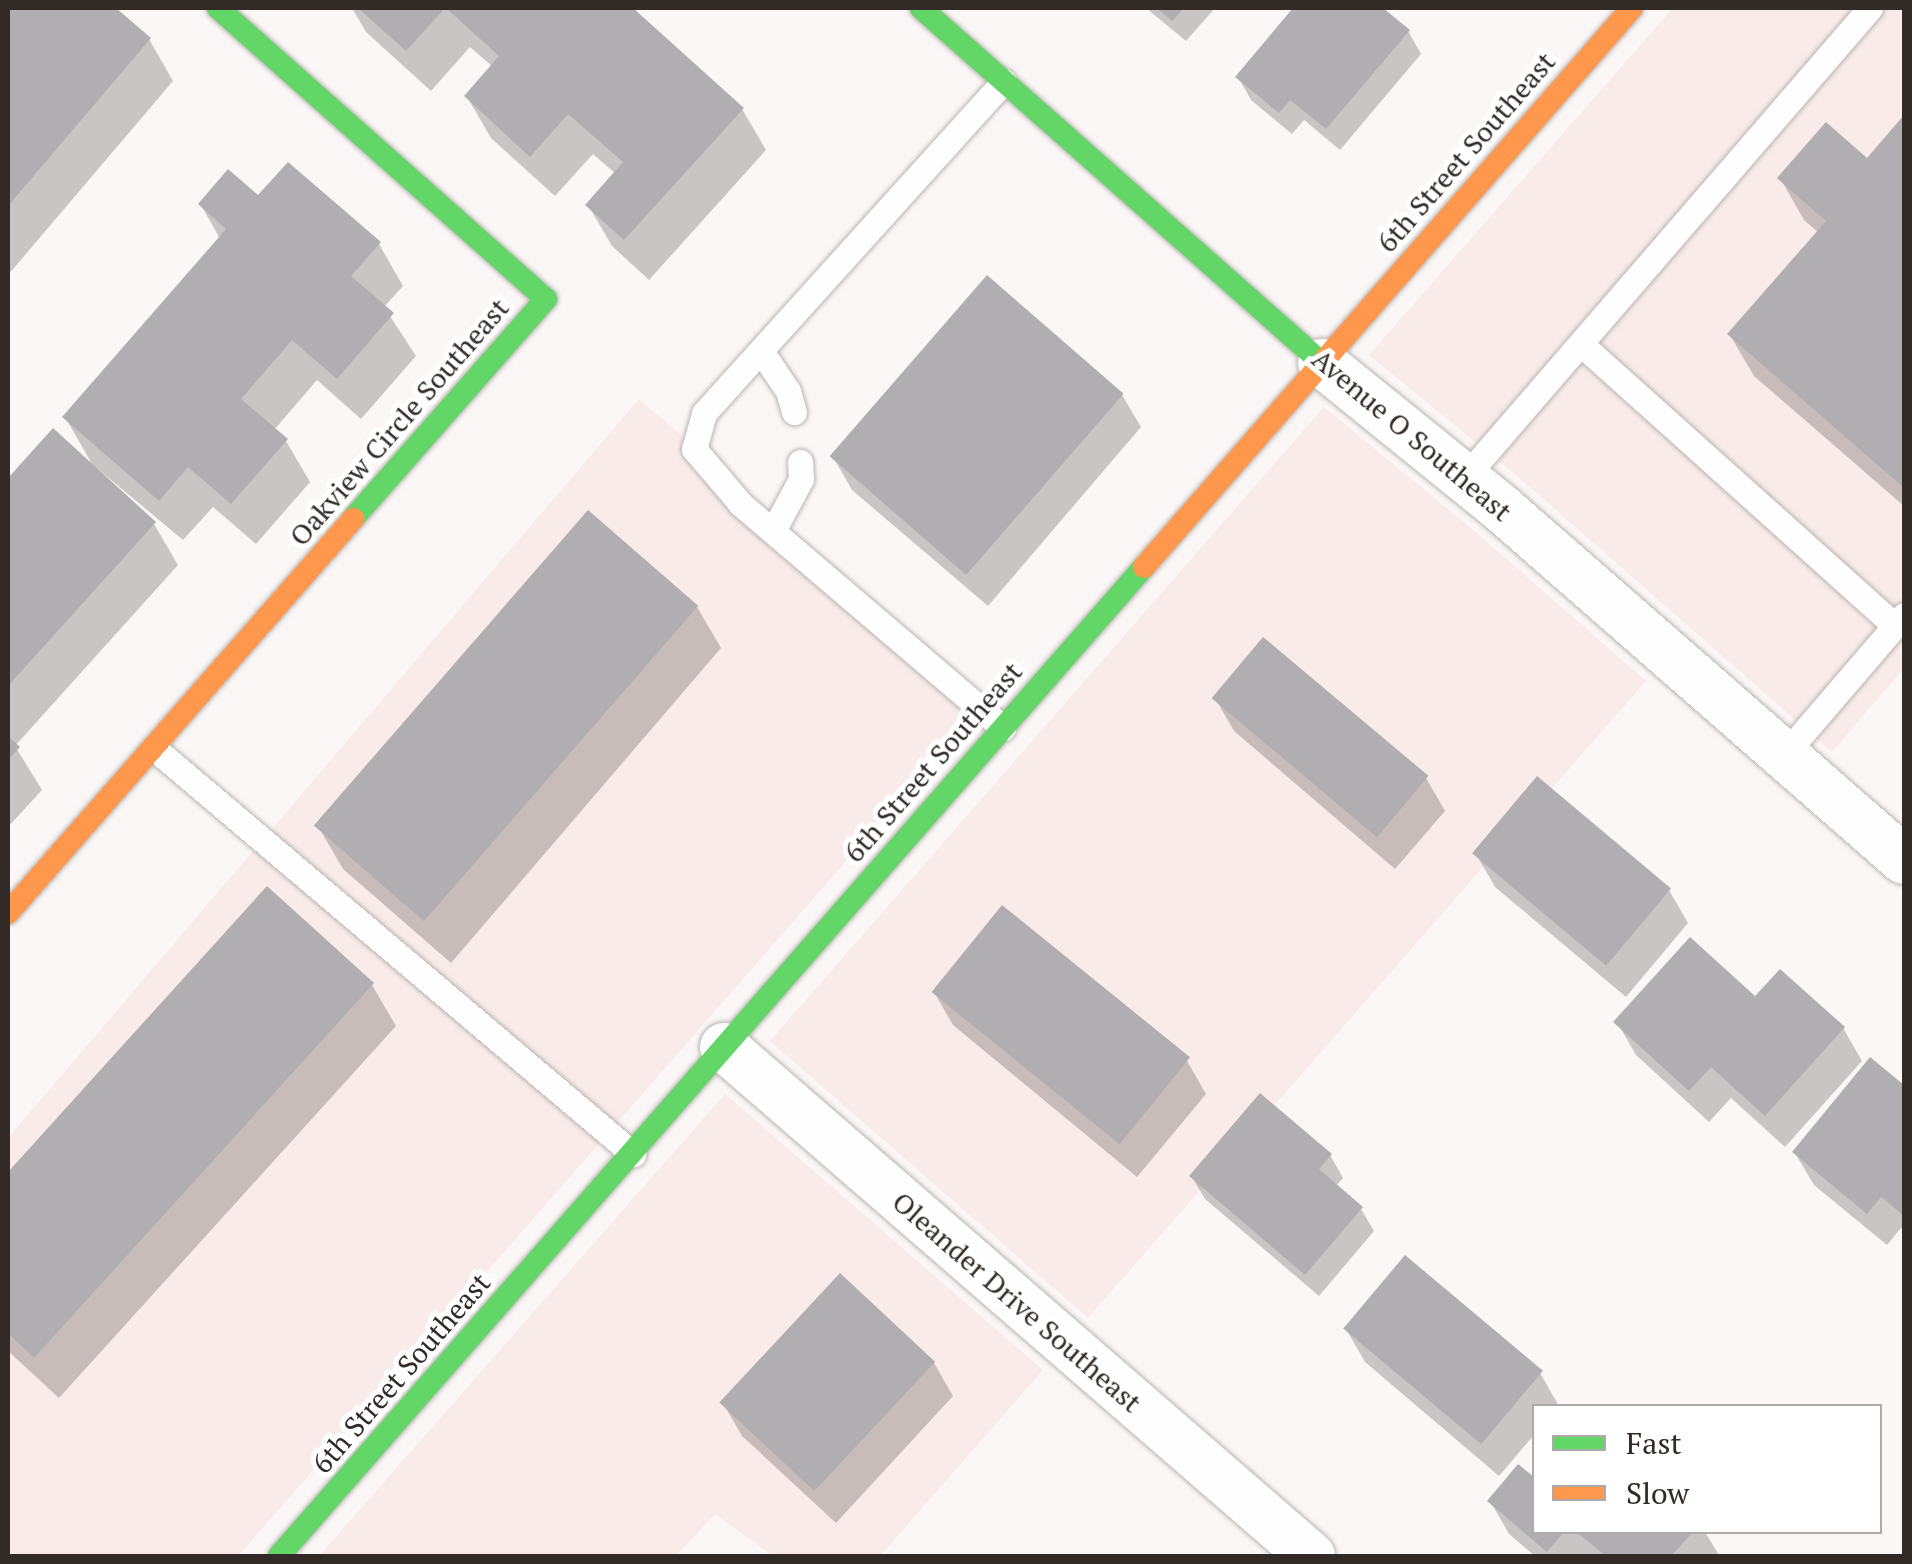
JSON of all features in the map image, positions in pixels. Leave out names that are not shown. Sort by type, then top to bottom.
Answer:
[{"type":"street","name":"Oakview Circle Southeast","points":[[8,914],[546,300],[218,8]]},
{"type":"street","name":"Avenue O Southeast","points":[[921,8],[1322,362],[1465,478],[1904,860]]},
{"type":"street","name":"6th Street Southeast","points":[[279,1556],[1632,8]]},
{"type":"street","name":"Oleander Drive Southeast","points":[[724,1047],[1310,1556]]},
{"type":"lane","points":[[1465,478],[1863,10]]},
{"type":"lane","points":[[1003,728],[740,503],[694,450],[704,413],[1004,81]]},
{"type":"lane","points":[[1581,344],[1900,620],[1784,755]]},
{"type":"lane","points":[[761,351],[788,392],[794,412]]},
{"type":"lane","points":[[773,531],[801,479],[800,462]]},
{"type":"lane","points":[[155,749],[633,1154]]},
{"type":"shaded area","points":[[1673,8],[1904,8],[1904,668],[1832,752],[1523,481],[1369,355]]},
{"type":"shaded area","points":[[639,399],[988,699],[238,1556],[8,1556],[8,1138]]},
{"type":"shaded area","points":[[1324,407],[1477,533],[1646,681],[1088,1318],[770,1041]]},
{"type":"shaded area","points":[[725,1094],[1043,1370],[880,1556],[773,1556],[715,1514],[676,1556],[319,1556]]},
{"type":"building","points":[[8,8],[116,8],[151,38],[8,206]]},
{"type":"building","points":[[358,8],[445,8],[406,51]]},
{"type":"building","points":[[446,8],[633,8],[744,108],[624,240],[585,205],[623,162],[568,114],[530,157],[464,96],[499,56]]},
{"type":"building","points":[[1157,8],[1184,8],[1172,21]]},
{"type":"building","points":[[1293,8],[1383,8],[1410,30],[1326,129],[1290,100],[1279,113],[1235,77]]},
{"type":"building","points":[[1904,115],[1904,488],[1727,334],[1826,221],[1777,178],[1826,122],[1867,158]]},
{"type":"building","points":[[288,162],[381,242],[351,276],[394,313],[337,379],[292,340],[241,399],[288,439],[231,504],[188,467],[159,501],[62,417],[226,229],[198,204],[228,169],[258,195]]},
{"type":"building","points":[[987,275],[1124,394],[966,575],[830,456]]},
{"type":"building","points":[[53,428],[156,522],[8,686],[8,478]]},
{"type":"building","points":[[588,510],[698,606],[424,921],[314,825]]},
{"type":"building","points":[[1263,637],[1428,776],[1377,837],[1212,698]]},
{"type":"building","points":[[8,736],[20,747],[8,760]]},
{"type":"building","points":[[1537,776],[1671,888],[1606,966],[1472,853]]},
{"type":"building","points":[[267,886],[374,983],[34,1358],[8,1333],[8,1172]]},
{"type":"building","points":[[1002,905],[1190,1057],[1120,1144],[932,992]]},
{"type":"building","points":[[1690,937],[1755,996],[1780,969],[1845,1027],[1765,1116],[1711,1067],[1689,1091],[1613,1022]]},
{"type":"building","points":[[1870,1057],[1904,1085],[1904,1216],[1881,1197],[1867,1214],[1792,1152]]},
{"type":"building","points":[[1260,1093],[1332,1154],[1319,1169],[1363,1207],[1305,1275],[1189,1176]]},
{"type":"building","points":[[1405,1255],[1543,1371],[1481,1444],[1343,1329]]},
{"type":"building","points":[[840,1273],[935,1362],[814,1491],[719,1402]]},
{"type":"building","points":[[1518,1464],[1532,1475],[1532,1534],[1562,1534],[1547,1552],[1487,1501]]},
{"type":"building","points":[[1578,1534],[1691,1534],[1671,1556],[1606,1556]]},
{"type":"traffic: fast","points":[[218,8],[546,299],[353,519]]},
{"type":"traffic: fast","points":[[921,8],[1322,363]]},
{"type":"traffic: fast","points":[[279,1556],[1144,567]]},
{"type":"traffic: slow","points":[[1144,567],[1632,8]]},
{"type":"traffic: slow","points":[[8,913],[353,519]]}]
